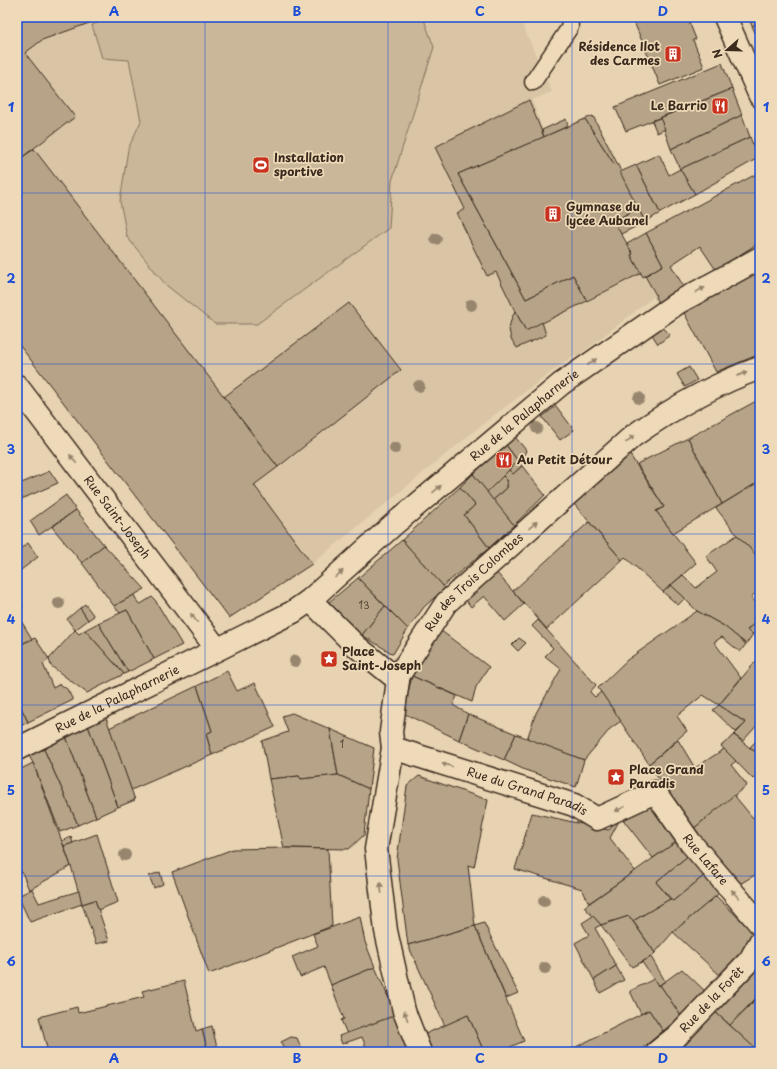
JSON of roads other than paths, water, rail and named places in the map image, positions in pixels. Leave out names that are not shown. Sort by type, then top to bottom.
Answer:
[{"type":"street","points":[[725,17],[760,96]]},
{"type":"street","name":"Rue de la Palapharnerie","points":[[17,749],[293,612],[310,600],[393,525],[561,384],[679,302],[760,258]]},
{"type":"street","name":"Rue des Trois Colombes","points":[[420,1052],[404,1011],[386,931],[376,849],[393,748],[391,732],[398,680],[446,602],[633,436],[667,412],[698,394],[760,368]]},
{"type":"street","name":"Rue Saint-Joseph","points":[[17,386],[217,649]]},
{"type":"street","points":[[310,600],[356,646],[398,680]]},
{"type":"street","name":"Rue du Grand Paradis","points":[[393,748],[574,805],[597,819],[655,792]]},
{"type":"street","name":"Rue Lafare","points":[[655,792],[690,842],[760,924]]},
{"type":"street","name":"Rue de la Forêt","points":[[657,1052],[677,1036],[750,960],[760,942]]},
{"type":"lane","points":[[533,82],[570,27],[570,17]]},
{"type":"place","name":"Résidence Ilot des Carmes","points":[[673,54]]},
{"type":"place","name":"Le Barrio","points":[[720,106]]},
{"type":"place","name":"Installation sportive","points":[[261,165]]},
{"type":"place","name":"Gymnase du lycée Aubanel","points":[[553,214]]},
{"type":"place","name":"Au Petit Détour","points":[[504,460]]},
{"type":"place","name":"Place Saint-Joseph","points":[[329,659]]},
{"type":"place","name":"Place Grand Paradis","points":[[616,777]]}]
